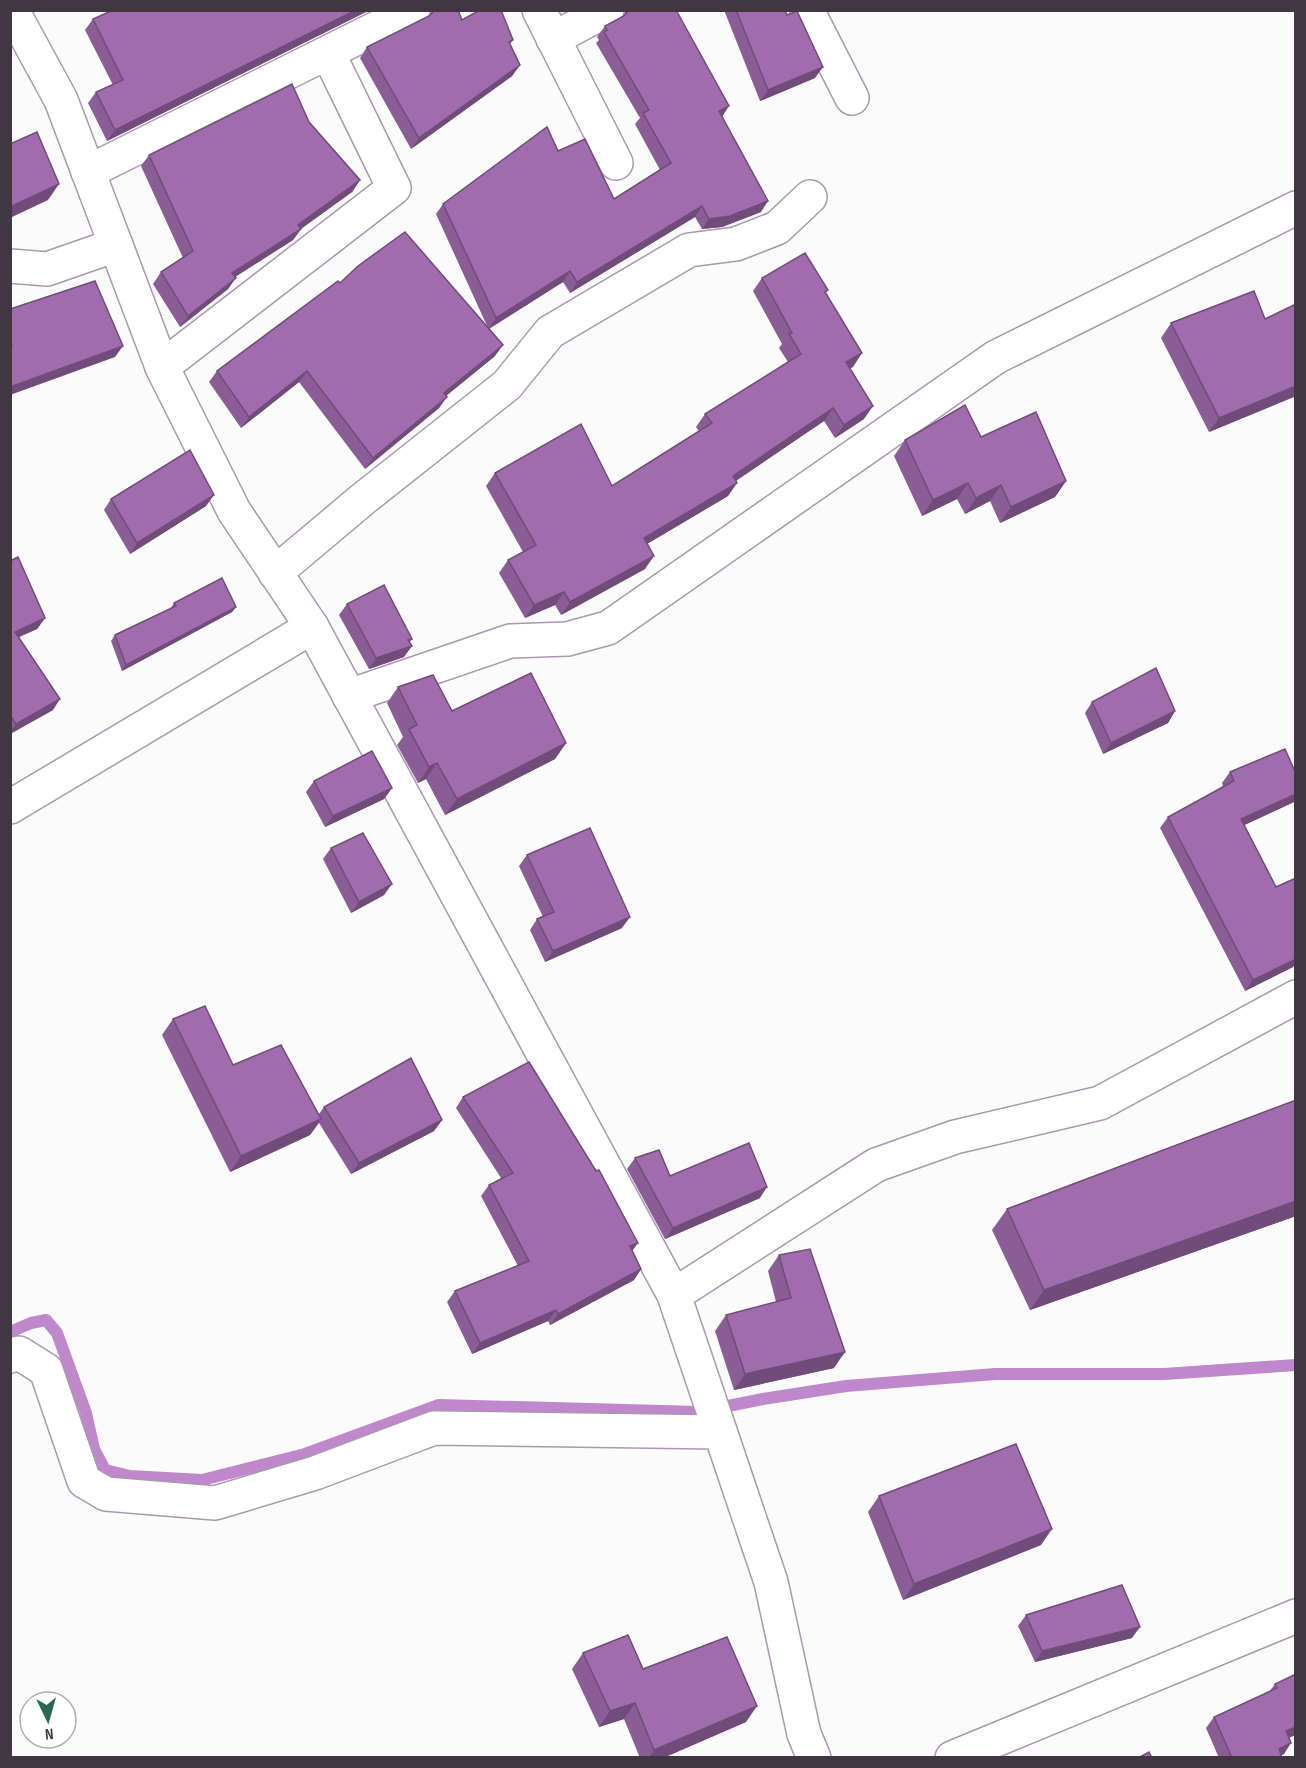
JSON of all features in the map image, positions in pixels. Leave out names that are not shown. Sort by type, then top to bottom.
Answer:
[{"type":"street","points":[[12,10],[61,100],[162,367],[234,511],[312,627],[674,1295],[771,1582],[804,1734],[814,1758]]},
{"type":"street","points":[[88,172],[413,10]]},
{"type":"street","points":[[607,10],[546,25],[616,163]]},
{"type":"street","points":[[807,10],[852,98]]},
{"type":"street","points":[[162,367],[394,188],[328,53]]},
{"type":"street","points":[[275,573],[507,384],[550,332],[689,250],[736,244],[777,228],[810,197]]},
{"type":"street","points":[[349,696],[510,640],[567,639],[608,628],[996,357],[1296,208]]},
{"type":"street","points":[[10,266],[47,269],[116,245]]},
{"type":"street","points":[[10,807],[312,627]]},
{"type":"street","points":[[674,1295],[876,1165],[955,1137],[1100,1103],[1296,997]]},
{"type":"street","points":[[10,1356],[19,1353],[46,1370],[84,1480],[106,1494],[215,1503],[315,1473],[434,1428],[715,1416]]},
{"type":"street","points":[[952,1758],[1296,1616]]},
{"type":"building","points":[[113,10],[356,10],[115,130],[96,92],[123,80],[93,19]]},
{"type":"building","points":[[435,10],[458,10],[462,20],[480,10],[501,10],[513,40],[509,42],[520,65],[419,138],[367,47],[429,16]]},
{"type":"building","points":[[629,10],[676,10],[729,106],[719,111],[768,201],[730,216],[709,219],[702,206],[577,282],[570,271],[496,318],[443,204],[547,127],[558,151],[585,139],[614,199],[671,163],[643,113],[649,110],[604,32],[607,30],[605,26],[624,16]]},
{"type":"building","points":[[736,10],[785,10],[787,15],[797,11],[823,67],[768,90]]},
{"type":"building","points":[[292,84],[309,122],[360,180],[298,225],[301,229],[232,273],[236,278],[188,316],[161,272],[193,251],[149,155]]},
{"type":"building","points":[[37,132],[59,184],[10,207],[10,144]]},
{"type":"building","points":[[405,232],[503,345],[444,393],[447,397],[373,458],[307,371],[249,417],[217,371],[338,281],[340,283],[358,266]]},
{"type":"building","points":[[805,253],[828,290],[825,292],[862,353],[846,362],[873,406],[844,425],[833,408],[733,476],[737,483],[644,538],[654,556],[570,602],[564,592],[534,605],[508,560],[536,545],[495,473],[581,424],[612,486],[712,423],[705,414],[801,354],[762,278]]},
{"type":"building","points":[[95,281],[123,346],[10,387],[10,346],[12,346],[10,309]]},
{"type":"building","points":[[1254,291],[1265,319],[1296,304],[1296,386],[1219,418],[1171,323]]},
{"type":"building","points":[[965,405],[981,437],[1036,412],[1066,481],[1011,507],[1001,485],[976,498],[968,483],[933,500],[905,440]]},
{"type":"building","points":[[190,450],[214,495],[137,543],[111,499]]},
{"type":"building","points":[[18,557],[45,618],[15,632],[60,699],[16,724],[10,715],[10,561]]},
{"type":"building","points":[[222,578],[236,607],[126,665],[115,635],[176,606],[174,603]]},
{"type":"building","points":[[384,585],[412,639],[408,640],[412,646],[376,658],[347,604]]},
{"type":"building","points":[[1156,668],[1175,711],[1111,743],[1092,702]]},
{"type":"building","points":[[531,673],[566,743],[457,799],[437,763],[429,767],[409,729],[417,725],[398,687],[433,675],[452,711]]},
{"type":"building","points":[[1285,749],[1296,774],[1296,794],[1241,819],[1276,887],[1296,878],[1296,959],[1253,980],[1168,817],[1234,781],[1230,772]]},
{"type":"building","points":[[372,751],[392,788],[333,816],[314,781]]},
{"type":"building","points":[[590,828],[630,917],[553,951],[537,919],[554,912],[527,855]]},
{"type":"building","points":[[363,833],[392,884],[359,902],[331,848]]},
{"type":"building","points":[[205,1006],[233,1065],[281,1045],[321,1119],[241,1156],[173,1019]]},
{"type":"building","points":[[411,1058],[442,1120],[359,1163],[324,1107]]},
{"type":"building","points":[[529,1062],[596,1171],[599,1170],[638,1243],[630,1246],[641,1269],[558,1314],[556,1310],[480,1343],[455,1291],[529,1261],[489,1185],[513,1173],[463,1097]]},
{"type":"building","points":[[1296,1100],[1296,1201],[1044,1290],[1007,1209]]},
{"type":"building","points":[[749,1143],[767,1187],[673,1228],[635,1158],[659,1150],[670,1176]]},
{"type":"building","points":[[810,1249],[845,1352],[745,1374],[726,1315],[791,1298],[779,1255]]},
{"type":"building","points":[[1016,1444],[1052,1529],[914,1584],[879,1496]]},
{"type":"building","points":[[1122,1585],[1140,1627],[1042,1651],[1026,1615]]},
{"type":"building","points":[[628,1635],[643,1669],[727,1637],[757,1706],[654,1750],[635,1703],[610,1711],[583,1653]]},
{"type":"building","points":[[1296,1674],[1296,1727],[1286,1731],[1291,1743],[1279,1749],[1282,1758],[1232,1758],[1214,1717],[1277,1688],[1275,1684]]},
{"type":"building","points":[[1149,1752],[1152,1758],[1138,1758]]},
{"type":"waterway","points":[[10,1332],[31,1323],[46,1320],[57,1333],[86,1413],[94,1449],[105,1470],[130,1476],[202,1480],[305,1454],[439,1405],[698,1412],[846,1386],[995,1374],[1164,1374],[1296,1365]]}]
